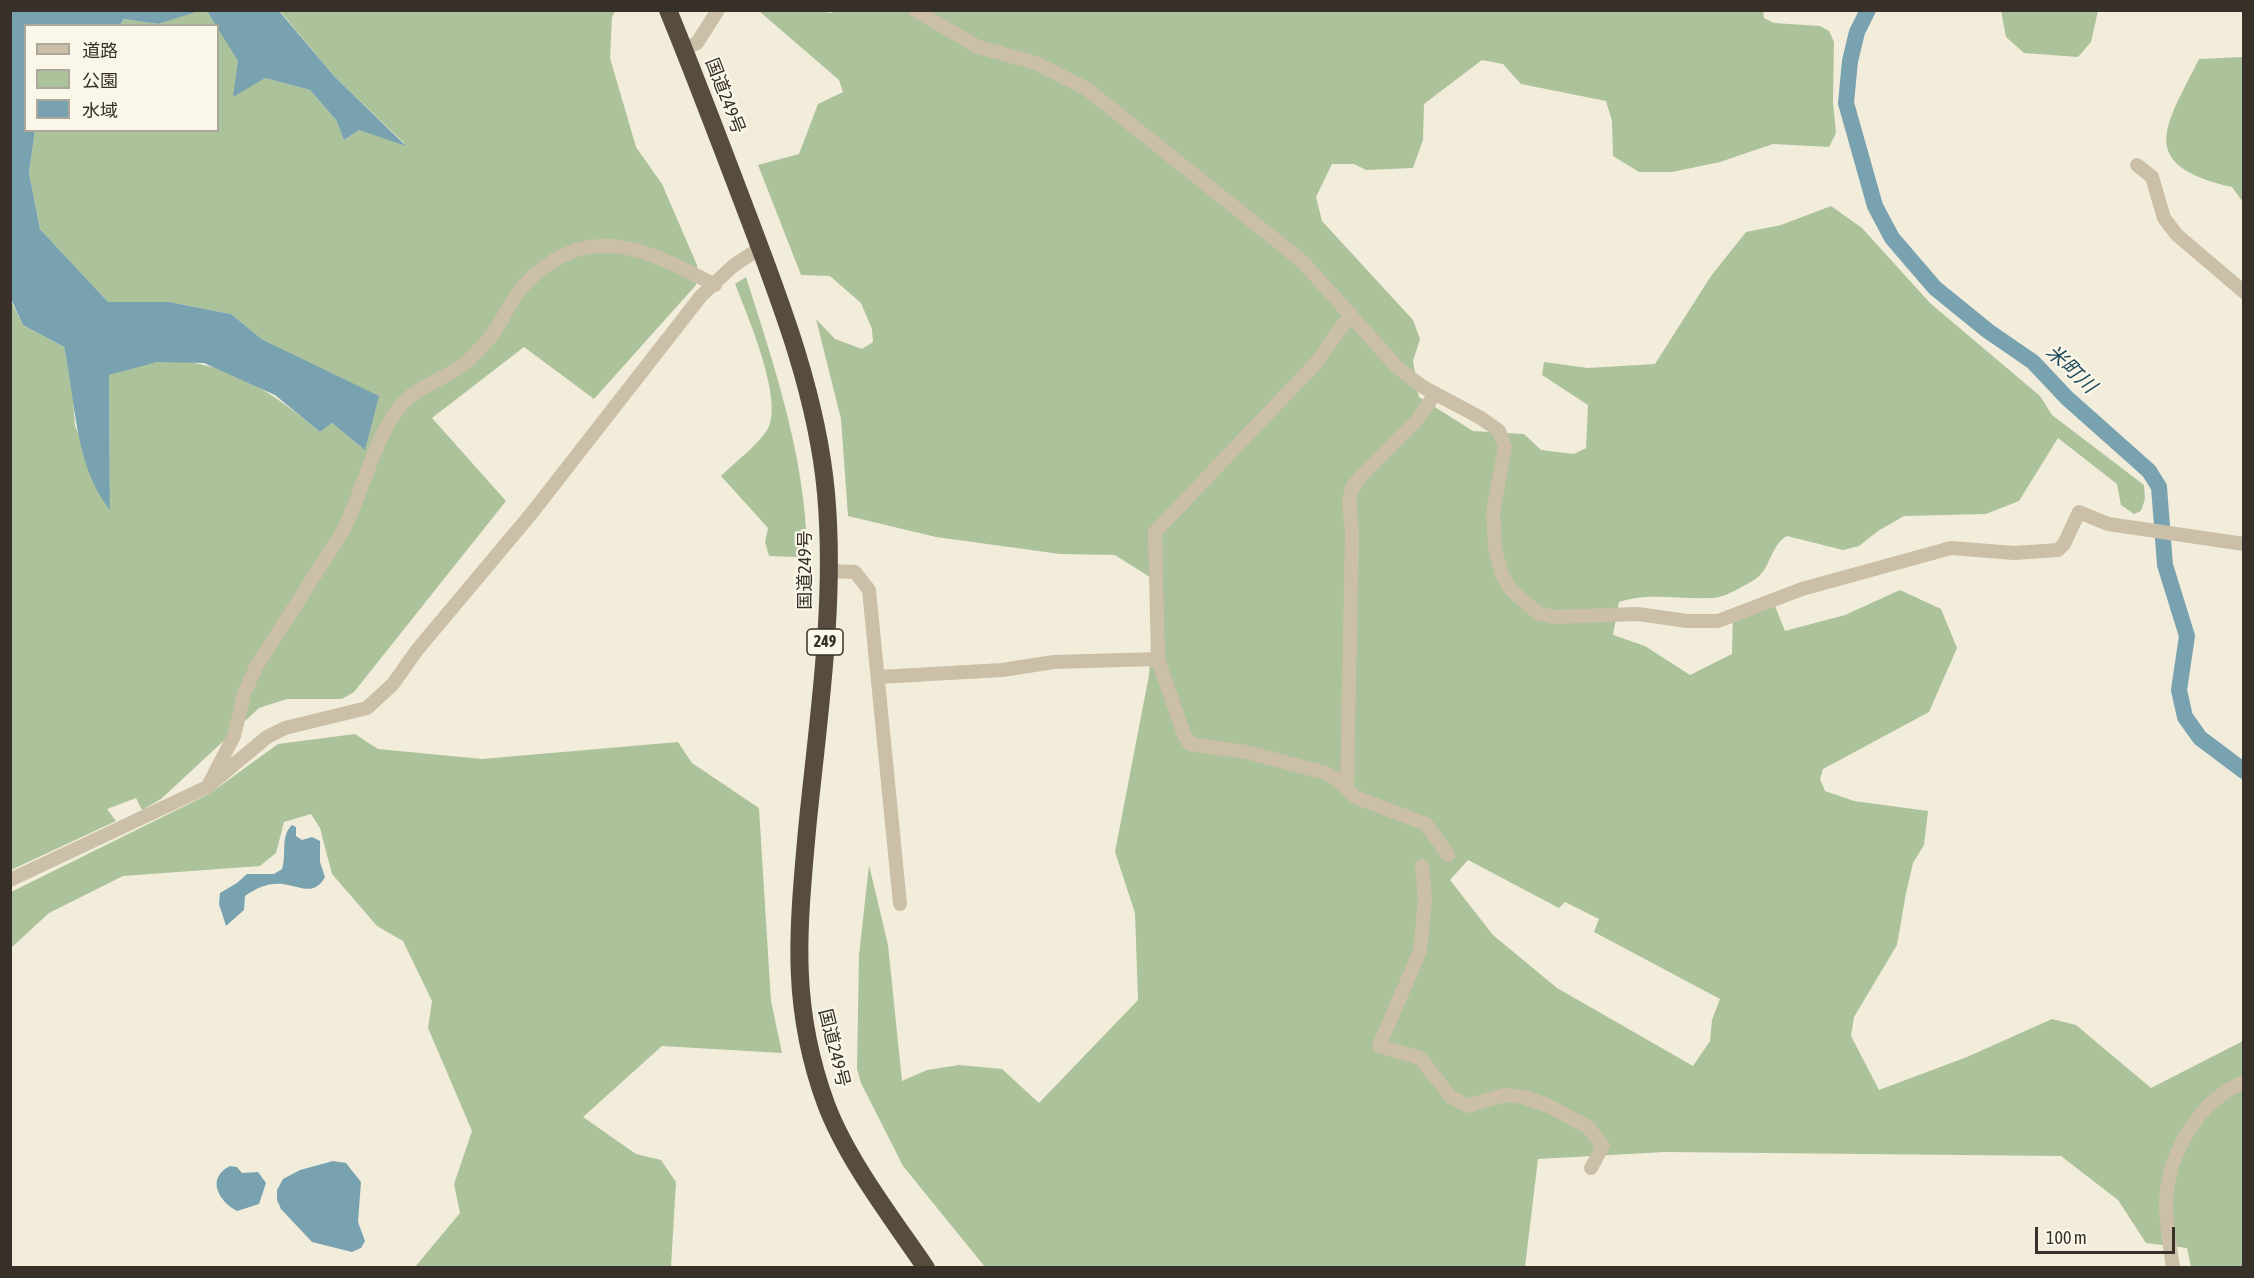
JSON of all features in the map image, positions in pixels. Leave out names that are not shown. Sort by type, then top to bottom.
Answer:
[{"type":"highway","name":"国道249号","points":[[668,10],[760,248],[807,382],[826,495],[826,628],[797,940],[805,1034],[827,1106],[862,1173],[926,1268]]},
{"type":"street","points":[[684,50],[697,43],[718,10]]},
{"type":"street","points":[[915,10],[978,47],[1036,63],[1087,89],[1302,261],[1397,367],[1435,394],[1481,418],[1499,431],[1505,447],[1493,512],[1495,549],[1502,575],[1511,590],[1531,609],[1553,617],[1638,614],[1687,621],[1718,621],[1812,586],[1951,548],[2014,553],[2058,550],[2064,544],[2079,512],[2108,524],[2244,544]]},
{"type":"street","points":[[2137,165],[2152,177],[2164,218],[2177,235],[2244,292]]},
{"type":"street","points":[[207,787],[234,736],[244,694],[256,667],[356,508],[388,422],[403,403],[423,387],[464,365],[490,338],[524,285],[551,261],[569,251],[584,246],[616,246],[663,258],[715,285]]},
{"type":"street","points":[[10,880],[207,787],[267,736],[285,728],[368,708],[393,684],[417,650],[555,483],[701,296],[733,266],[760,248]]},
{"type":"street","points":[[1351,314],[1309,372],[1155,532],[1158,659],[1184,735],[1190,744],[1290,761],[1326,773],[1347,788],[1355,797],[1414,817],[1426,824],[1448,855]]},
{"type":"street","points":[[1347,788],[1352,531],[1349,502],[1352,488],[1361,476],[1418,420],[1435,394]]},
{"type":"street","points":[[827,571],[855,573],[869,590],[900,903]]},
{"type":"street","points":[[879,677],[1002,670],[1054,662],[1158,659]]},
{"type":"street","points":[[1422,866],[1425,899],[1420,951],[1379,1046],[1420,1058],[1451,1097],[1468,1106],[1504,1095],[1522,1097],[1547,1105],[1587,1127],[1603,1146],[1591,1168]]},
{"type":"street","points":[[2173,1268],[2166,1203],[2169,1179],[2180,1149],[2193,1124],[2209,1105],[2227,1089],[2244,1082]]},
{"type":"green space","points":[[199,10],[207,11],[215,24],[158,24]]},
{"type":"green space","points":[[279,10],[615,11],[612,17],[610,58],[636,147],[662,184],[697,265],[696,285],[594,399],[524,347],[432,418],[506,501],[354,692],[342,699],[287,699],[259,708],[161,799],[142,810],[136,798],[107,809],[116,821],[11,870],[10,299],[23,325],[64,347],[72,386],[75,426],[110,509],[109,375],[146,364],[181,362],[225,371],[265,391],[320,432],[332,423],[364,449],[263,340],[231,314],[169,302],[108,302],[40,229],[29,173],[35,132],[219,132],[219,29],[238,61],[265,78],[310,90],[336,120],[344,140],[359,130],[405,144],[335,77]]},
{"type":"green space","points":[[816,10],[831,13],[835,10],[1763,10],[1764,18],[1774,23],[1820,26],[1829,31],[1834,42],[1833,103],[1836,133],[1829,147],[1773,144],[1720,162],[1672,172],[1639,172],[1613,156],[1612,121],[1606,101],[1521,84],[1503,64],[1482,60],[1424,104],[1423,140],[1413,168],[1366,170],[1354,164],[1332,164],[1316,197],[1322,221],[1413,320],[1420,339],[1413,361],[1419,397],[1473,431],[1524,434],[1541,450],[1574,454],[1586,448],[1588,405],[1542,375],[1544,362],[1588,368],[1655,364],[1711,276],[1746,232],[1781,225],[1831,206],[1862,228],[1930,303],[2040,396],[2052,415],[2144,485],[2145,499],[2141,511],[2134,514],[2121,505],[2117,484],[2058,438],[2019,501],[1986,514],[1904,516],[1878,531],[1859,546],[1843,550],[1787,536],[1777,545],[1760,576],[1728,594],[1712,598],[1642,597],[1619,602],[1613,635],[1645,646],[1690,675],[1732,654],[1733,610],[1771,596],[1785,631],[1845,615],[1900,590],[1941,609],[1957,648],[1929,712],[1823,769],[1820,779],[1825,791],[1854,801],[1928,811],[1924,845],[1913,863],[1897,945],[1854,1017],[1851,1036],[1879,1090],[1967,1057],[2052,1019],[2076,1025],[2151,1088],[2243,1041],[2243,1267],[2191,1267],[2187,1248],[2146,1243],[2118,1200],[2061,1156],[1665,1152],[1538,1159],[1525,1267],[985,1267],[903,1166],[861,1083],[857,1069],[859,955],[869,865],[888,945],[902,1081],[927,1070],[959,1065],[1002,1069],[1039,1103],[1138,1000],[1135,913],[1115,852],[1149,675],[1156,581],[1115,555],[1060,554],[936,537],[848,516],[841,419],[816,319],[835,339],[862,349],[873,342],[872,329],[861,303],[830,276],[801,275],[758,165],[799,154],[818,104],[843,92],[839,80],[759,11]],"holes":[[[1468,860],[1559,908],[1565,902],[1599,919],[1594,932],[1720,999],[1712,1020],[1710,1041],[1693,1066],[1557,988],[1493,935],[1450,880]]]},
{"type":"green space","points":[[2001,10],[2098,11],[2091,42],[2078,57],[2024,53],[2006,37]]},
{"type":"green space","points":[[124,19],[158,24],[121,24]]},
{"type":"green space","points":[[2244,57],[2243,202],[2232,187],[2201,178],[2181,167],[2170,155],[2166,140],[2176,105],[2199,59]]},
{"type":"green space","points":[[746,277],[786,411],[801,480],[807,549],[797,557],[769,556],[765,542],[768,528],[721,476],[766,432],[772,413],[771,395],[761,355],[735,284]]},
{"type":"green space","points":[[355,734],[378,749],[482,759],[678,742],[692,763],[759,808],[771,1001],[782,1053],[662,1046],[583,1117],[636,1154],[661,1160],[676,1182],[671,1267],[415,1267],[460,1213],[454,1184],[472,1131],[428,1028],[432,1001],[403,941],[377,926],[332,874],[320,828],[311,814],[284,822],[276,853],[260,866],[123,876],[49,913],[11,948],[11,892],[209,794],[278,744]]},
{"type":"water","points":[[11,10],[199,11],[158,24],[124,19],[121,24],[24,24],[24,132],[35,132],[29,173],[40,229],[108,302],[169,302],[231,314],[263,340],[379,396],[365,450],[332,423],[320,432],[275,395],[204,363],[157,362],[109,375],[110,510],[89,473],[83,453],[64,347],[23,325],[11,299]]},
{"type":"water","points":[[207,11],[279,11],[335,77],[406,146],[359,130],[344,140],[336,120],[310,90],[265,78],[233,97],[238,61],[219,30],[219,24],[215,24]]},
{"type":"water","points":[[292,825],[296,827],[296,836],[302,840],[312,837],[320,841],[320,862],[325,877],[321,883],[311,889],[282,884],[258,888],[245,896],[244,910],[226,926],[219,904],[220,893],[247,874],[274,874],[282,869],[286,834]]},
{"type":"water","points":[[333,1161],[346,1163],[361,1182],[358,1222],[365,1241],[361,1248],[352,1252],[312,1242],[281,1209],[277,1200],[277,1190],[283,1179],[300,1170]]},
{"type":"water","points":[[230,1166],[237,1167],[242,1173],[258,1172],[266,1183],[259,1204],[237,1211],[220,1196],[217,1189],[218,1177]]},
{"type":"waterway","name":"米町川","points":[[1868,10],[1857,32],[1850,61],[1846,103],[1875,206],[1892,238],[1935,288],[1988,331],[2033,362],[2067,398],[2149,471],[2159,487],[2165,565],[2187,636],[2179,690],[2185,717],[2200,738],[2244,771]]}]
